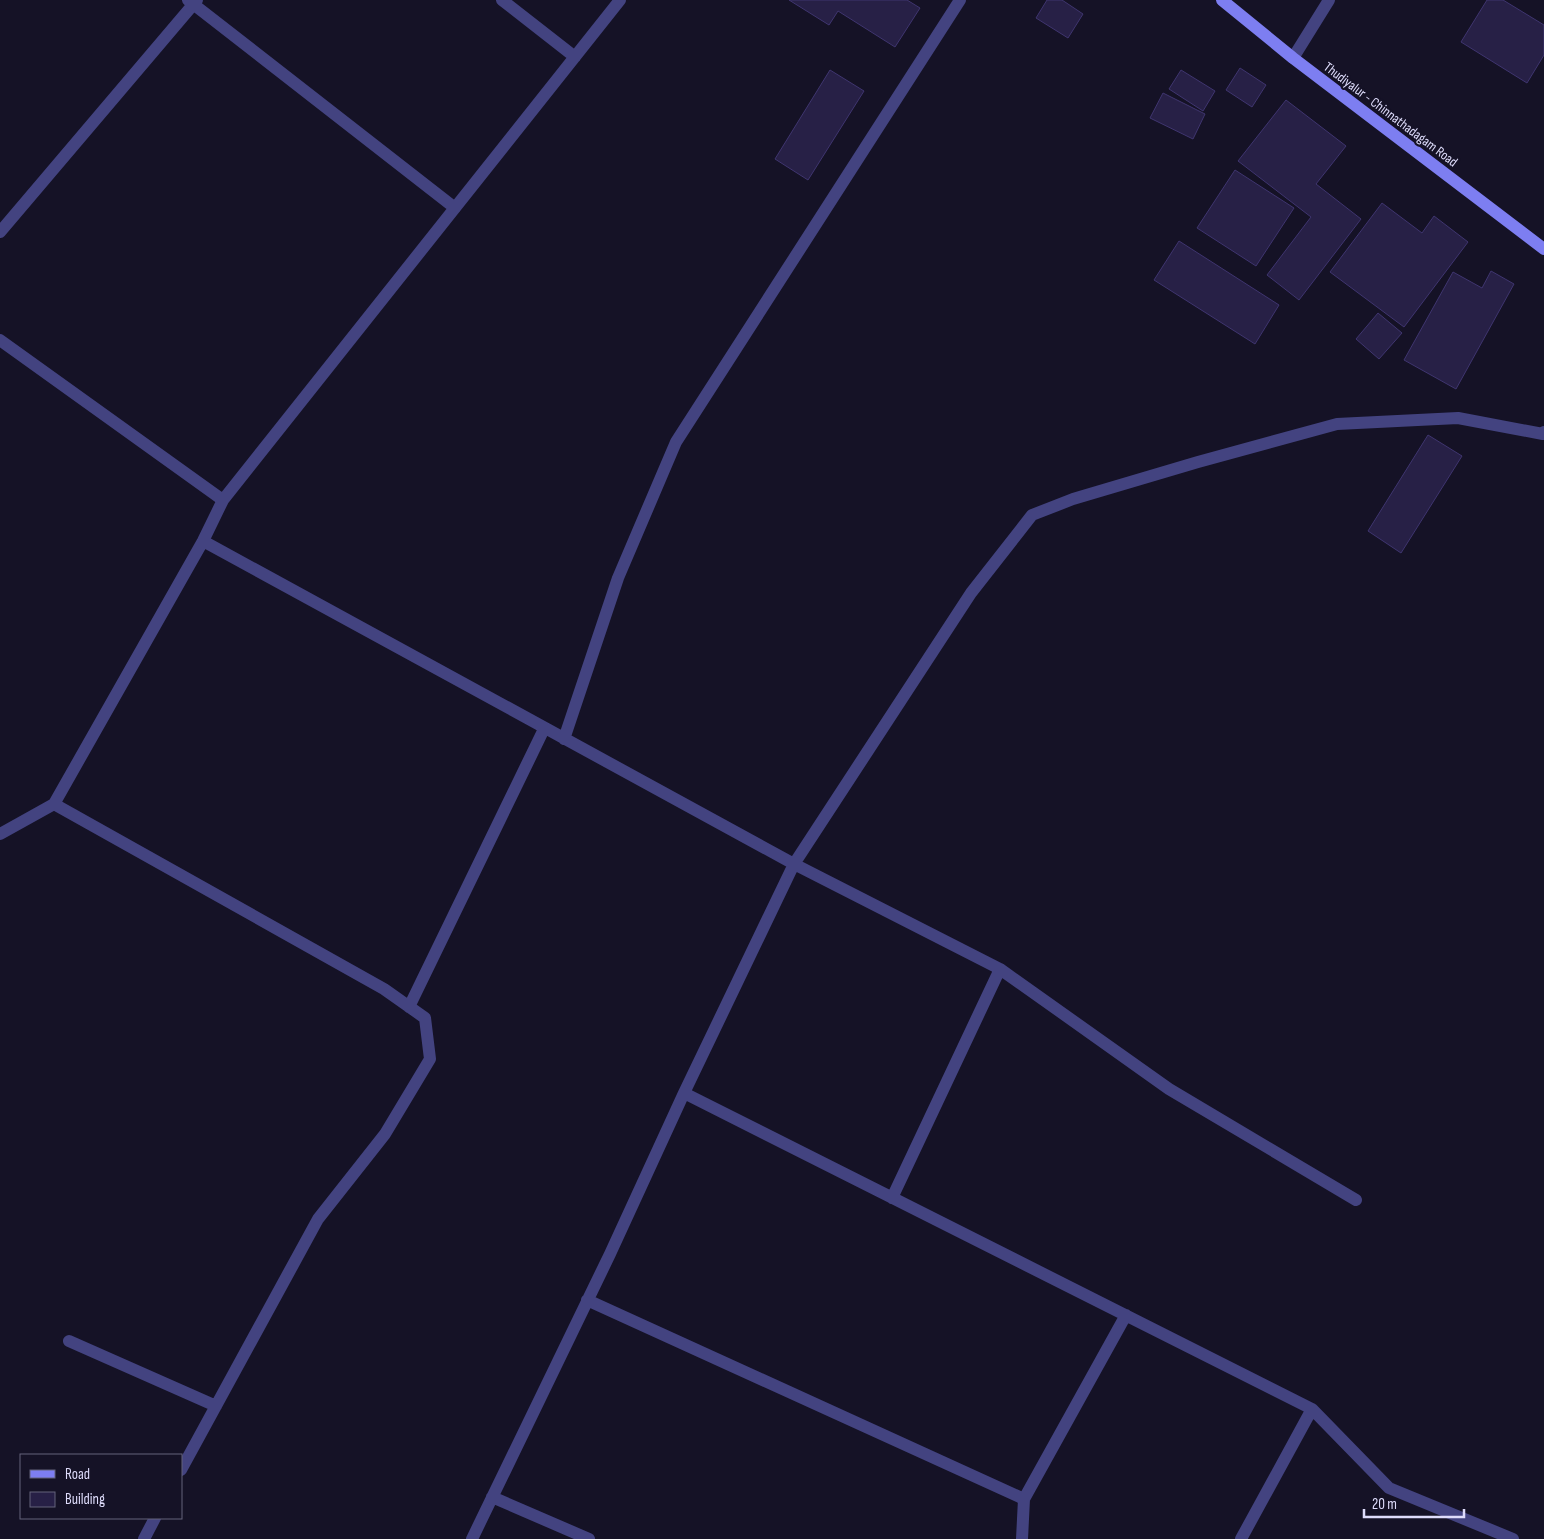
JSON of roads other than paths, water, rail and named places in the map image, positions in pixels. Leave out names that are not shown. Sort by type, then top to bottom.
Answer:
[{"type":"main road","name":"Thudiyalur - Chinnathadagam Road","points":[[1222,0],[1293,58],[1544,249]]},
{"type":"street","points":[[502,0],[575,56]]},
{"type":"street","points":[[0,834],[54,804],[203,541],[223,500],[620,0]]},
{"type":"street","points":[[564,739],[618,578],[676,442],[960,0]]},
{"type":"street","points":[[1293,58],[1329,0]]},
{"type":"street","points":[[0,232],[193,1],[455,208]]},
{"type":"street","points":[[0,340],[223,500]]},
{"type":"street","points":[[472,1539],[794,864],[971,593],[1032,515],[1108,489],[1337,424],[1458,418],[1544,432]]},
{"type":"street","points":[[203,541],[794,864],[1000,969],[1169,1089],[1356,1200]]},
{"type":"street","points":[[409,1007],[544,729]]},
{"type":"street","points":[[54,804],[384,989],[425,1018],[430,1059],[385,1134],[318,1218],[182,1468]]},
{"type":"street","points":[[892,1198],[1000,969]]},
{"type":"street","points":[[684,1093],[1312,1409],[1388,1488],[1513,1539]]},
{"type":"street","points":[[587,1300],[1024,1499]]},
{"type":"street","points":[[1022,1539],[1024,1499],[1126,1315]]},
{"type":"street","points":[[69,1341],[216,1406]]},
{"type":"street","points":[[1241,1539],[1312,1409]]},
{"type":"street","points":[[492,1497],[589,1539]]},
{"type":"street","points":[[144,1539],[155,1519]]}]
